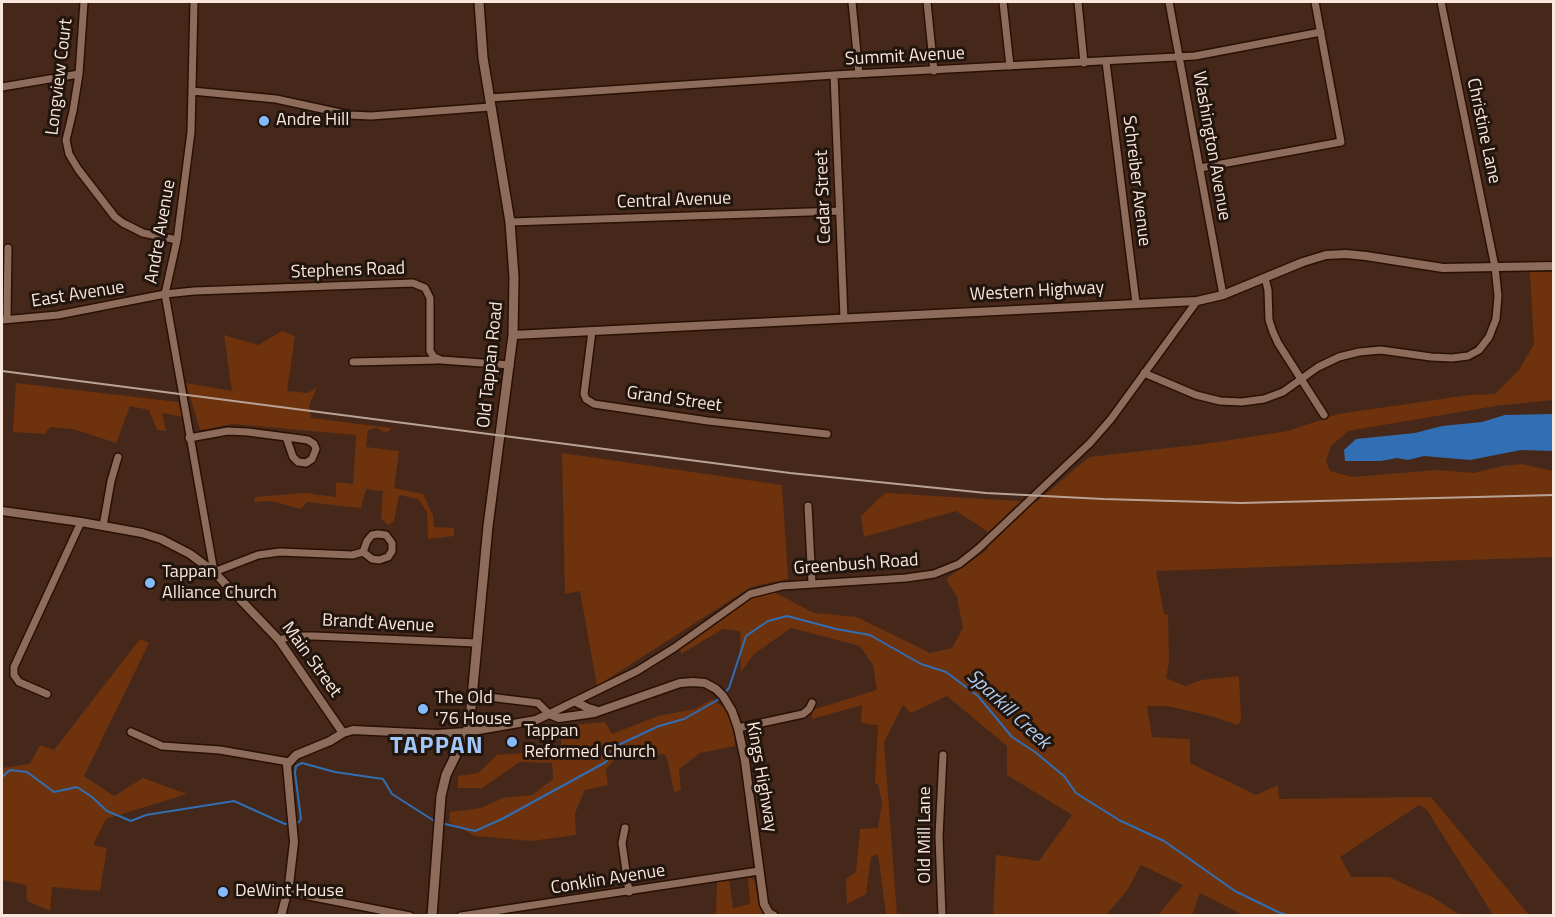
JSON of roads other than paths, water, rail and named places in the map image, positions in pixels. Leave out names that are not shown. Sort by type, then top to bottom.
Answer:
[{"type":"main road","name":"Old Tappan Road","points":[[432,915],[441,796],[446,775],[467,732],[488,526],[513,335],[514,277],[510,222],[483,58],[479,2]]},
{"type":"street","name":"Longview Court","points":[[84,2],[74,111],[66,140],[67,147],[73,161],[123,223],[143,233],[177,240]]},
{"type":"street","name":"Andre Avenue","points":[[194,2],[191,132],[177,240],[165,294],[214,572]]},
{"type":"street","points":[[852,2],[859,74]]},
{"type":"street","points":[[927,2],[934,71]]},
{"type":"street","points":[[1004,2],[1010,66]]},
{"type":"street","points":[[1078,2],[1084,63]]},
{"type":"street","name":"Washington Avenue","points":[[1169,2],[1223,296]]},
{"type":"street","points":[[1200,168],[1341,142],[1316,2]]},
{"type":"street","name":"Christine Lane","points":[[1144,373],[1196,395],[1220,401],[1242,402],[1264,399],[1282,392],[1318,367],[1339,357],[1359,352],[1381,350],[1452,358],[1468,356],[1479,350],[1489,337],[1496,319],[1498,296],[1495,267],[1441,2]]},
{"type":"street","name":"Summit Avenue","points":[[490,102],[834,75],[1195,56],[1321,32]]},
{"type":"street","name":"Schreiber Avenue","points":[[1106,62],[1136,303]]},
{"type":"street","points":[[2,87],[78,74]]},
{"type":"street","name":"Cedar Street","points":[[834,75],[843,318]]},
{"type":"street","points":[[192,91],[276,99],[350,115],[371,116],[490,102]]},
{"type":"street","name":"Central Avenue","points":[[510,222],[839,211]]},
{"type":"street","points":[[4,320],[8,248]]},
{"type":"street","name":"Western Highway","points":[[513,335],[1197,301],[1223,296],[1326,255],[1346,254],[1443,268],[1554,266]]},
{"type":"street","points":[[1265,278],[1268,290],[1269,320],[1273,332],[1324,416]]},
{"type":"street","name":"Stephens Road","points":[[194,291],[420,284],[428,292],[430,298],[430,351],[434,357],[441,360]]},
{"type":"street","name":"East Avenue","points":[[4,320],[87,311],[165,294],[194,291]]},
{"type":"street","name":"Greenbush Road","points":[[549,714],[637,671],[674,648],[750,594],[782,586],[906,579],[934,574],[958,564],[990,538],[1090,443],[1111,419],[1197,301]]},
{"type":"street","name":"Grand Street","points":[[592,331],[584,394],[586,399],[594,404],[708,421],[827,434]]},
{"type":"street","points":[[353,362],[441,360],[510,365]]},
{"type":"street","points":[[189,438],[228,431],[286,437],[309,440],[316,449],[312,459],[306,463],[298,462],[293,457],[286,437]]},
{"type":"street","points":[[103,526],[118,457]]},
{"type":"street","points":[[808,506],[812,584]]},
{"type":"street","name":"Main Street","points":[[2,512],[81,522],[142,533],[161,539],[190,554],[214,572],[279,640],[343,733]]},
{"type":"street","points":[[47,694],[19,682],[14,675],[14,667],[81,522]]},
{"type":"street","points":[[372,535],[386,535],[392,543],[392,551],[388,557],[379,560],[372,559],[363,552],[372,535]]},
{"type":"street","points":[[214,572],[258,555],[280,552],[352,555],[363,552]]},
{"type":"street","name":"Brandt Avenue","points":[[279,640],[293,636],[314,636],[476,643]]},
{"type":"street","name":"Kings Highway","points":[[467,732],[536,720],[549,714],[559,718],[601,711],[661,689],[693,682],[705,683],[716,689],[732,711],[738,728],[764,904],[769,913],[774,915]]},
{"type":"street","points":[[472,694],[538,703],[549,714]]},
{"type":"street","points":[[576,702],[601,711]]},
{"type":"street","points":[[738,728],[803,714],[812,703]]},
{"type":"street","points":[[281,915],[288,892],[294,831],[286,770],[289,762],[296,755],[353,730],[437,734],[467,732]]},
{"type":"street","points":[[131,732],[162,746],[220,750],[289,762]]},
{"type":"street","name":"Old Mill Lane","points":[[942,915],[939,836],[943,755]]},
{"type":"street","points":[[625,828],[622,843],[628,892]]},
{"type":"street","name":"Conklin Avenue","points":[[461,915],[759,871]]},
{"type":"street","points":[[288,892],[410,915]]},
{"type":"water","points":[[1553,414],[1553,451],[1521,450],[1470,460],[1424,456],[1408,460],[1397,458],[1381,461],[1345,461],[1344,450],[1356,439],[1415,433],[1442,426],[1482,422],[1505,415]]},
{"type":"waterway","name":"Sparkill Creek","points":[[724,694],[729,688],[746,636],[768,621],[787,616],[870,635],[921,664],[946,672],[978,696],[1012,737],[1035,752],[1064,776],[1076,793],[1119,820],[1164,841],[1235,891],[1290,916]]},
{"type":"waterway","name":"Sparkill Creek","points":[[441,823],[475,831],[502,819],[606,762],[614,747],[659,726],[684,719],[721,698]]},
{"type":"waterway","name":"Sparkill Creek","points":[[296,823],[301,819],[295,773],[296,766],[302,763],[335,772],[383,779],[392,794],[436,822]]},
{"type":"waterway","name":"Sparkill Creek","points":[[2,777],[10,770],[27,772],[54,792],[77,787],[107,811],[131,821],[146,815],[234,801],[285,824],[290,823]]},
{"type":"railway","points":[[2,371],[790,473],[986,493],[1241,503],[1554,495]]},
{"type":"place","name":"Andre Hill","points":[[264,121]]},
{"type":"place","name":"Tappan Alliance Church","points":[[150,583]]},
{"type":"place","name":"The Old '76 House","points":[[423,709]]},
{"type":"place","name":"Tappan Reformed Church","points":[[512,742]]},
{"type":"place","name":"DeWint House","points":[[223,892]]},
{"type":"district","name":"TAPPAN","points":[[437,747]]}]
